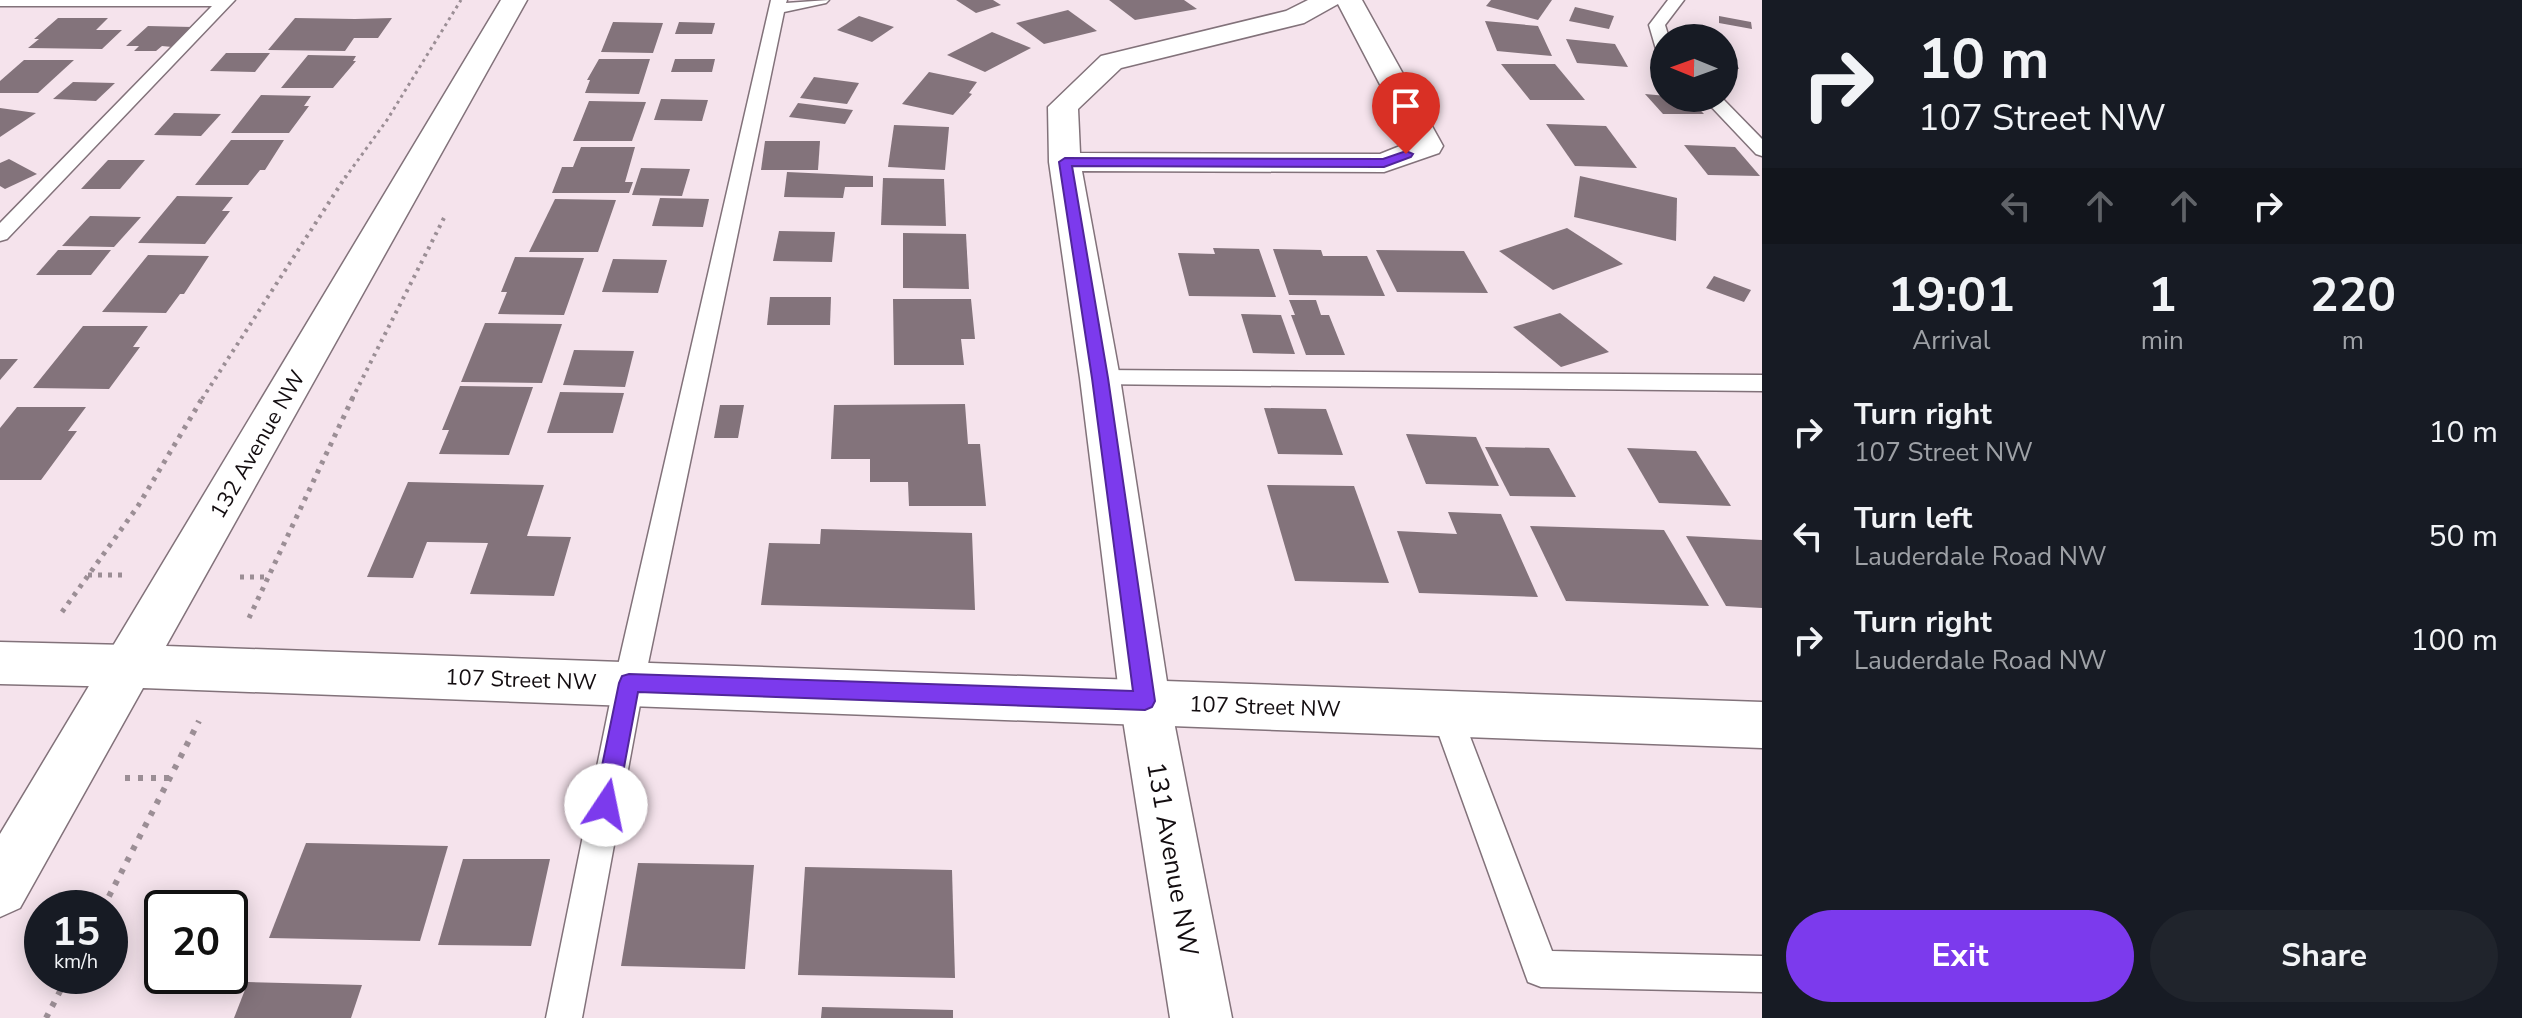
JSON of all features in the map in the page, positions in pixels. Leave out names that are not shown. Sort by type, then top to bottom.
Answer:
[{"type":"street","name":"132 Avenue NW","points":[[0,888],[514,0]]},
{"type":"street","name":"131 Avenue NW","points":[[1201,1018],[1145,701],[1100,378],[1065,162],[1063,107],[1111,62],[1295,17],[1328,0]]},
{"type":"street","points":[[1065,162],[1384,163],[1428,146],[1349,0]]},
{"type":"street","name":"107 Street NW","points":[[14,663],[225,668],[1762,725]]},
{"type":"lane","points":[[564,1018],[629,683],[778,4],[821,0]]},
{"type":"lane","points":[[1658,24],[1676,0]]},
{"type":"lane","points":[[0,1],[226,1]]},
{"type":"lane","points":[[0,235],[226,1]]},
{"type":"lane","points":[[1725,112],[1762,150]]},
{"type":"lane","points":[[1100,378],[1762,383]]},
{"type":"lane","points":[[1446,713],[1541,969],[1762,974]]},
{"type":"path","points":[[14,663],[87,575],[138,506],[183,428],[357,159],[387,120],[461,0]]},
{"type":"path","points":[[112,890],[225,668],[336,429],[450,208]]},
{"type":"path","points":[[224,577],[268,577]]},
{"type":"path","points":[[117,778],[171,778]]},
{"type":"path","points":[[46,1018],[59,994]]},
{"type":"building","points":[[956,0],[993,0],[1001,5],[976,13]]},
{"type":"building","points":[[1109,0],[1184,0],[1197,9],[1135,20]]},
{"type":"building","points":[[1491,0],[1552,0],[1538,20],[1486,6]]},
{"type":"building","points":[[1575,7],[1614,16],[1609,29],[1569,21]]},
{"type":"building","points":[[1068,10],[1097,31],[1044,44],[1016,23]]},
{"type":"building","points":[[859,16],[894,27],[872,42],[837,30]]},
{"type":"building","points":[[1719,16],[1751,22],[1752,29],[1738,24],[1719,23]]},
{"type":"building","points":[[58,18],[108,18],[96,30],[122,30],[102,49],[28,48]]},
{"type":"building","points":[[295,18],[392,18],[378,38],[354,38],[345,51],[268,50]]},
{"type":"building","points":[[1485,21],[1538,26],[1552,56],[1497,51]]},
{"type":"building","points":[[613,22],[663,23],[653,53],[601,52]]},
{"type":"building","points":[[679,22],[715,23],[712,34],[675,34]]},
{"type":"building","points":[[148,26],[192,27],[172,47],[134,51],[139,46],[126,46]]},
{"type":"building","points":[[992,32],[1031,48],[985,72],[947,55]]},
{"type":"building","points":[[1566,39],[1615,44],[1628,67],[1577,63]]},
{"type":"building","points":[[226,53],[270,53],[255,72],[210,71]]},
{"type":"building","points":[[308,55],[356,56],[353,61],[356,61],[333,88],[281,88]]},
{"type":"building","points":[[599,59],[650,59],[639,94],[585,93],[590,80],[587,80]]},
{"type":"building","points":[[675,59],[715,59],[712,72],[671,72]]},
{"type":"building","points":[[24,60],[74,60],[38,93],[0,93],[0,81]]},
{"type":"building","points":[[1501,64],[1555,64],[1585,100],[1530,100]]},
{"type":"building","points":[[929,72],[977,82],[969,93],[972,94],[953,115],[902,104]]},
{"type":"building","points":[[814,77],[859,83],[847,104],[800,98]]},
{"type":"building","points":[[73,82],[115,83],[96,101],[53,99]]},
{"type":"building","points":[[261,95],[311,96],[304,106],[309,106],[289,133],[231,133]]},
{"type":"building","points":[[661,99],[708,100],[702,121],[654,120]]},
{"type":"building","points":[[589,101],[646,102],[632,141],[573,141]]},
{"type":"building","points":[[798,103],[853,110],[845,124],[789,117]]},
{"type":"building","points":[[0,108],[36,113],[0,137]]},
{"type":"building","points":[[1661,112],[1704,114],[1663,114]]},
{"type":"building","points":[[174,113],[221,114],[201,136],[154,135]]},
{"type":"building","points":[[1546,124],[1606,126],[1637,168],[1575,166]]},
{"type":"building","points":[[894,125],[949,127],[945,170],[888,167]]},
{"type":"building","points":[[231,140],[284,140],[265,170],[260,170],[248,185],[195,185]]},
{"type":"building","points":[[765,141],[820,141],[818,170],[761,170]]},
{"type":"building","points":[[1684,145],[1735,147],[1760,176],[1708,175]]},
{"type":"building","points":[[581,147],[635,147],[625,182],[633,182],[629,193],[552,193],[562,167],[573,167]]},
{"type":"building","points":[[9,159],[37,174],[5,189],[0,186],[0,163]]},
{"type":"building","points":[[108,160],[145,160],[120,189],[81,189]]},
{"type":"building","points":[[641,168],[690,169],[682,196],[632,195]]},
{"type":"building","points":[[787,172],[873,176],[873,187],[845,187],[843,198],[784,197]]},
{"type":"building","points":[[1580,176],[1677,198],[1676,241],[1574,217]]},
{"type":"building","points":[[883,178],[944,179],[946,226],[881,225]]},
{"type":"building","points":[[177,196],[233,197],[222,211],[230,211],[205,244],[138,243]]},
{"type":"building","points":[[660,198],[709,199],[703,227],[652,226]]},
{"type":"building","points":[[555,199],[616,200],[598,252],[529,252]]},
{"type":"building","points":[[90,216],[141,217],[114,247],[62,246]]},
{"type":"building","points":[[1567,228],[1623,264],[1553,290],[1499,251]]},
{"type":"building","points":[[779,231],[835,232],[832,262],[773,261]]},
{"type":"building","points":[[903,233],[966,234],[969,289],[903,288]]},
{"type":"building","points":[[1213,248],[1259,249],[1276,297],[1189,296],[1178,253],[1215,254]]},
{"type":"building","points":[[1273,249],[1321,250],[1323,256],[1367,256],[1385,296],[1289,295]]},
{"type":"building","points":[[58,250],[111,250],[91,275],[36,275]]},
{"type":"building","points":[[1376,250],[1464,251],[1488,293],[1397,292]]},
{"type":"building","points":[[148,255],[209,256],[184,294],[180,294],[166,313],[102,312]]},
{"type":"building","points":[[515,257],[584,258],[564,315],[498,314],[507,292],[501,292]]},
{"type":"building","points":[[613,259],[667,260],[658,293],[602,292]]},
{"type":"building","points":[[1714,276],[1751,290],[1744,302],[1706,288]]},
{"type":"building","points":[[770,297],[831,297],[830,325],[767,325]]},
{"type":"building","points":[[893,299],[971,299],[975,339],[961,339],[964,365],[894,365]]},
{"type":"building","points":[[1289,300],[1316,300],[1321,315],[1329,315],[1345,355],[1306,355],[1291,315],[1295,315]]},
{"type":"building","points":[[1560,313],[1609,352],[1561,367],[1513,327]]},
{"type":"building","points":[[1241,314],[1281,315],[1295,354],[1253,353]]},
{"type":"building","points":[[485,323],[562,324],[542,383],[461,382]]},
{"type":"building","points":[[83,326],[148,326],[133,347],[140,347],[109,389],[33,388]]},
{"type":"building","points":[[574,350],[634,351],[625,387],[563,385]]},
{"type":"building","points":[[0,359],[18,359],[0,380]]},
{"type":"building","points":[[460,386],[533,387],[509,455],[439,454],[449,430],[442,430]]},
{"type":"building","points":[[560,392],[624,393],[613,433],[547,433]]},
{"type":"building","points":[[965,404],[968,444],[980,444],[986,506],[909,506],[908,482],[870,482],[870,459],[831,459],[834,405]]},
{"type":"building","points":[[720,405],[744,405],[738,438],[714,438]]},
{"type":"building","points":[[17,407],[86,407],[68,431],[77,431],[41,480],[0,480],[0,428]]},
{"type":"building","points":[[1264,408],[1326,409],[1343,455],[1278,454]]},
{"type":"building","points":[[1406,434],[1476,437],[1499,486],[1426,484]]},
{"type":"building","points":[[1485,447],[1549,448],[1576,497],[1510,496]]},
{"type":"building","points":[[1627,448],[1696,451],[1731,506],[1659,503]]},
{"type":"building","points":[[408,482],[544,485],[527,536],[571,537],[554,596],[470,594],[488,543],[427,542],[413,578],[367,577]]},
{"type":"building","points":[[1267,485],[1354,486],[1389,583],[1295,581]]},
{"type":"building","points":[[1448,512],[1501,514],[1538,597],[1419,593],[1397,531],[1457,534]]},
{"type":"building","points":[[1530,526],[1664,530],[1709,606],[1566,601]]},
{"type":"building","points":[[821,529],[972,533],[975,610],[761,605],[769,543],[820,544]]},
{"type":"building","points":[[1686,536],[1762,540],[1762,608],[1726,606]]},
{"type":"building","points":[[306,843],[448,846],[420,941],[269,938]]},
{"type":"building","points":[[463,859],[550,859],[531,946],[438,945]]},
{"type":"building","points":[[638,863],[754,865],[745,969],[621,966]]},
{"type":"building","points":[[805,867],[952,870],[955,978],[798,975]]},
{"type":"building","points":[[248,982],[362,985],[351,1018],[234,1018],[243,994],[248,994]]},
{"type":"building","points":[[822,1007],[953,1010],[953,1018],[821,1018]]},
{"type":"route","points":[[606,805],[629,683],[1145,701],[1100,378],[1065,162],[1384,163],[1406,154]]}]
